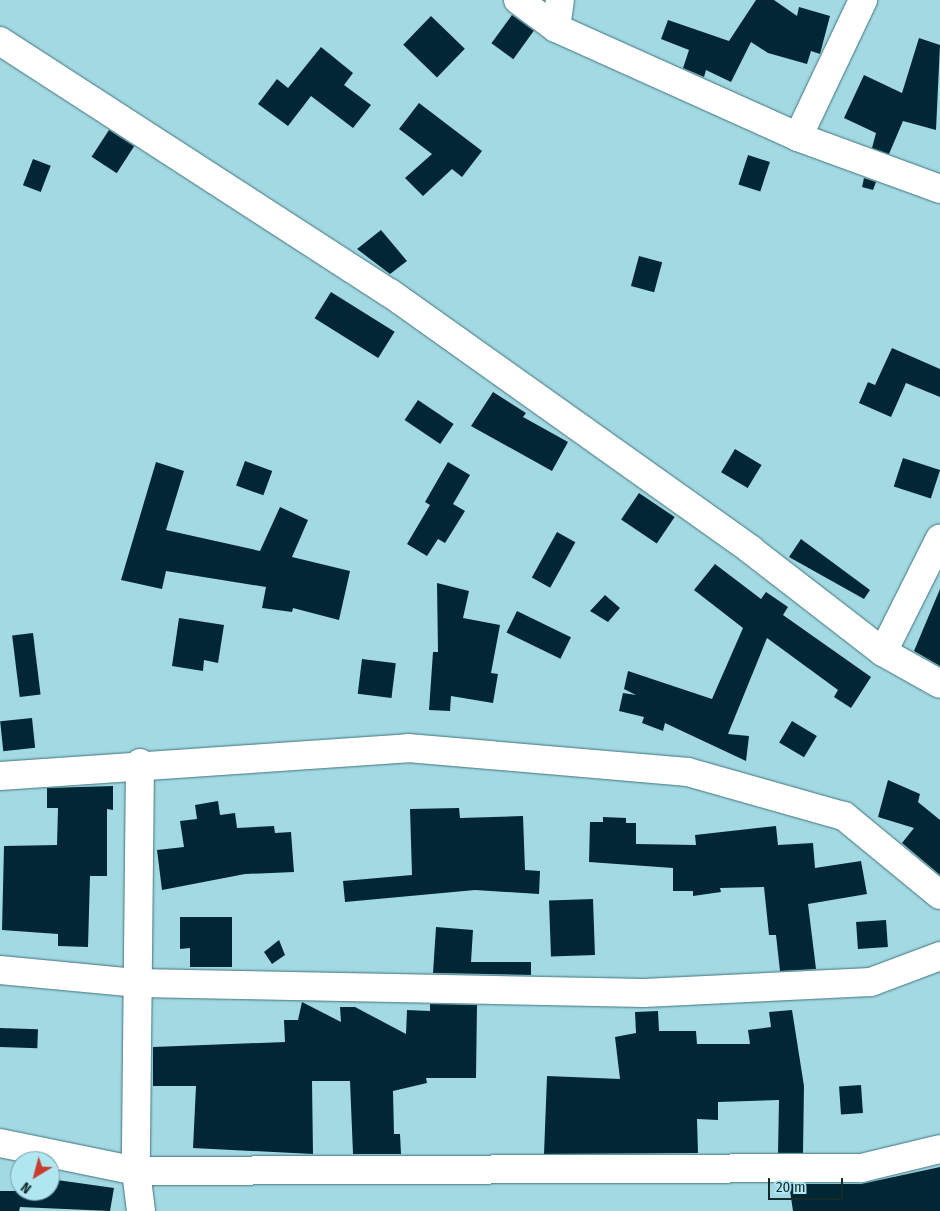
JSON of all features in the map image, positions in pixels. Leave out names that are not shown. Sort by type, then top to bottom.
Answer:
[{"type":"street","points":[[518,0],[556,28],[798,137],[940,189]]},
{"type":"street","points":[[556,28],[560,0]]},
{"type":"street","points":[[798,137],[863,0]]},
{"type":"street","points":[[0,41],[390,293],[751,550],[883,652],[940,684]]},
{"type":"street","points":[[883,652],[940,538]]},
{"type":"street","points":[[0,776],[140,763],[408,748],[688,772],[844,816],[940,895]]},
{"type":"street","points":[[140,763],[136,1171],[141,1211]]},
{"type":"street","points":[[0,970],[138,983],[644,993],[871,982],[940,956]]},
{"type":"street","points":[[0,1142],[136,1171],[861,1168],[940,1149]]},
{"type":"building","points":[[756,0],[774,0],[797,16],[799,7],[830,16],[820,54],[811,51],[807,64],[768,53],[751,42],[731,82],[706,70],[704,77],[683,68],[689,50],[661,39],[668,20],[729,41]]},
{"type":"building","points":[[512,15],[534,31],[513,59],[491,43]]},
{"type":"building","points":[[431,16],[465,49],[437,77],[403,45]]},
{"type":"building","points":[[919,38],[940,45],[936,130],[903,121],[889,154],[872,148],[876,133],[844,118],[864,75],[902,93]]},
{"type":"building","points":[[321,47],[353,73],[344,85],[371,105],[353,128],[311,96],[288,126],[258,104],[277,79],[288,88]]},
{"type":"building","points":[[419,103],[482,151],[462,177],[452,169],[423,196],[405,178],[432,154],[399,129]]},
{"type":"building","points":[[109,130],[134,146],[117,173],[92,157]]},
{"type":"building","points":[[748,155],[770,162],[760,192],[738,184]]},
{"type":"building","points":[[33,159],[51,166],[41,192],[23,185]]},
{"type":"building","points":[[864,178],[876,182],[873,190],[862,187]]},
{"type":"building","points":[[381,230],[407,261],[390,274],[357,249]]},
{"type":"building","points":[[639,256],[662,262],[654,292],[631,286]]},
{"type":"building","points":[[331,292],[395,332],[378,358],[315,318]]},
{"type":"building","points":[[892,348],[940,369],[940,397],[906,383],[891,417],[859,403],[868,382],[875,385]]},
{"type":"building","points":[[493,392],[526,413],[523,417],[568,442],[552,471],[471,426]]},
{"type":"building","points":[[418,400],[454,424],[440,444],[405,420]]},
{"type":"building","points":[[735,449],[762,465],[748,488],[721,472]]},
{"type":"building","points":[[903,458],[940,470],[931,499],[894,487]]},
{"type":"building","points":[[245,461],[272,471],[263,495],[236,485]]},
{"type":"building","points":[[156,462],[184,471],[166,530],[260,551],[280,507],[308,520],[292,557],[350,571],[339,620],[293,608],[292,612],[262,608],[266,587],[166,571],[162,589],[121,580]]},
{"type":"building","points":[[448,462],[470,475],[453,504],[465,511],[445,543],[438,539],[427,556],[407,544],[430,505],[425,502]]},
{"type":"building","points":[[639,493],[675,517],[657,544],[621,520]]},
{"type":"building","points":[[557,532],[575,542],[550,588],[532,577]]},
{"type":"building","points":[[801,539],[870,590],[864,599],[789,557]]},
{"type":"building","points":[[715,564],[761,599],[766,592],[788,607],[783,615],[871,677],[851,708],[834,697],[838,690],[767,638],[728,734],[749,736],[746,761],[665,723],[663,731],[642,723],[644,717],[619,711],[623,693],[636,695],[624,689],[628,671],[712,699],[743,628],[694,590]]},
{"type":"building","points":[[437,583],[469,591],[463,618],[500,625],[491,673],[498,674],[493,703],[451,696],[450,711],[429,710],[433,652],[438,652]]},
{"type":"building","points":[[940,589],[940,666],[914,651]]},
{"type":"building","points":[[605,595],[620,608],[608,622],[590,611]]},
{"type":"building","points":[[517,611],[571,637],[560,659],[506,633]]},
{"type":"building","points":[[179,618],[224,625],[218,663],[204,660],[203,671],[172,666]]},
{"type":"building","points":[[33,633],[41,695],[20,697],[12,636]]},
{"type":"building","points":[[362,659],[396,663],[391,698],[358,694]]},
{"type":"building","points":[[32,718],[35,748],[3,751],[0,721]]},
{"type":"building","points":[[792,721],[817,736],[804,757],[779,742]]},
{"type":"building","points":[[888,780],[920,794],[918,802],[940,820],[940,875],[902,843],[914,828],[878,817]]},
{"type":"building","points":[[113,786],[113,810],[107,809],[107,876],[90,876],[88,947],[58,946],[58,934],[2,930],[4,846],[57,845],[58,808],[47,808],[47,788]]},
{"type":"building","points":[[218,801],[220,815],[235,813],[237,828],[274,826],[275,833],[291,832],[294,872],[245,874],[162,890],[157,850],[184,847],[180,821],[197,819],[195,805]]},
{"type":"building","points":[[459,808],[460,818],[523,816],[525,870],[540,871],[539,894],[475,890],[345,902],[343,881],[412,875],[410,809]]},
{"type":"building","points":[[603,817],[626,818],[626,823],[636,823],[636,844],[696,845],[695,835],[776,826],[778,845],[813,843],[815,868],[861,861],[867,894],[808,904],[816,969],[780,971],[776,935],[769,935],[764,887],[720,888],[721,892],[693,896],[693,891],[673,891],[673,868],[589,862],[590,822],[603,822]]},
{"type":"building","points":[[593,899],[595,955],[551,957],[549,901]]},
{"type":"building","points":[[180,917],[232,917],[232,967],[190,967],[190,948],[180,949]]},
{"type":"building","points":[[886,920],[888,947],[858,949],[856,922]]},
{"type":"building","points":[[436,927],[473,930],[471,962],[531,962],[531,975],[433,973]]},
{"type":"building","points":[[279,940],[285,955],[272,964],[264,952]]},
{"type":"building","points":[[302,1002],[341,1022],[340,1007],[355,1007],[406,1034],[407,1010],[430,1011],[430,1004],[477,1005],[476,1078],[426,1078],[427,1083],[393,1091],[394,1134],[400,1134],[401,1154],[353,1154],[350,1081],[312,1081],[313,1154],[193,1148],[196,1086],[153,1086],[153,1047],[285,1042],[284,1020],[298,1020]]},
{"type":"building","points":[[792,1010],[804,1086],[803,1153],[778,1153],[779,1100],[718,1102],[718,1120],[697,1119],[698,1153],[544,1154],[547,1076],[620,1079],[615,1037],[636,1033],[635,1012],[658,1011],[659,1031],[696,1031],[697,1044],[750,1044],[748,1030],[771,1027],[769,1012]]},
{"type":"building","points":[[0,1028],[38,1029],[37,1048],[0,1047]]},
{"type":"building","points":[[861,1085],[863,1113],[841,1114],[839,1087]]},
{"type":"building","points":[[940,1167],[940,1211],[793,1211],[789,1184],[861,1184]]},
{"type":"building","points":[[60,1180],[114,1188],[110,1211],[20,1207],[19,1211],[0,1211],[0,1191],[10,1191],[10,1201],[60,1201]]}]
